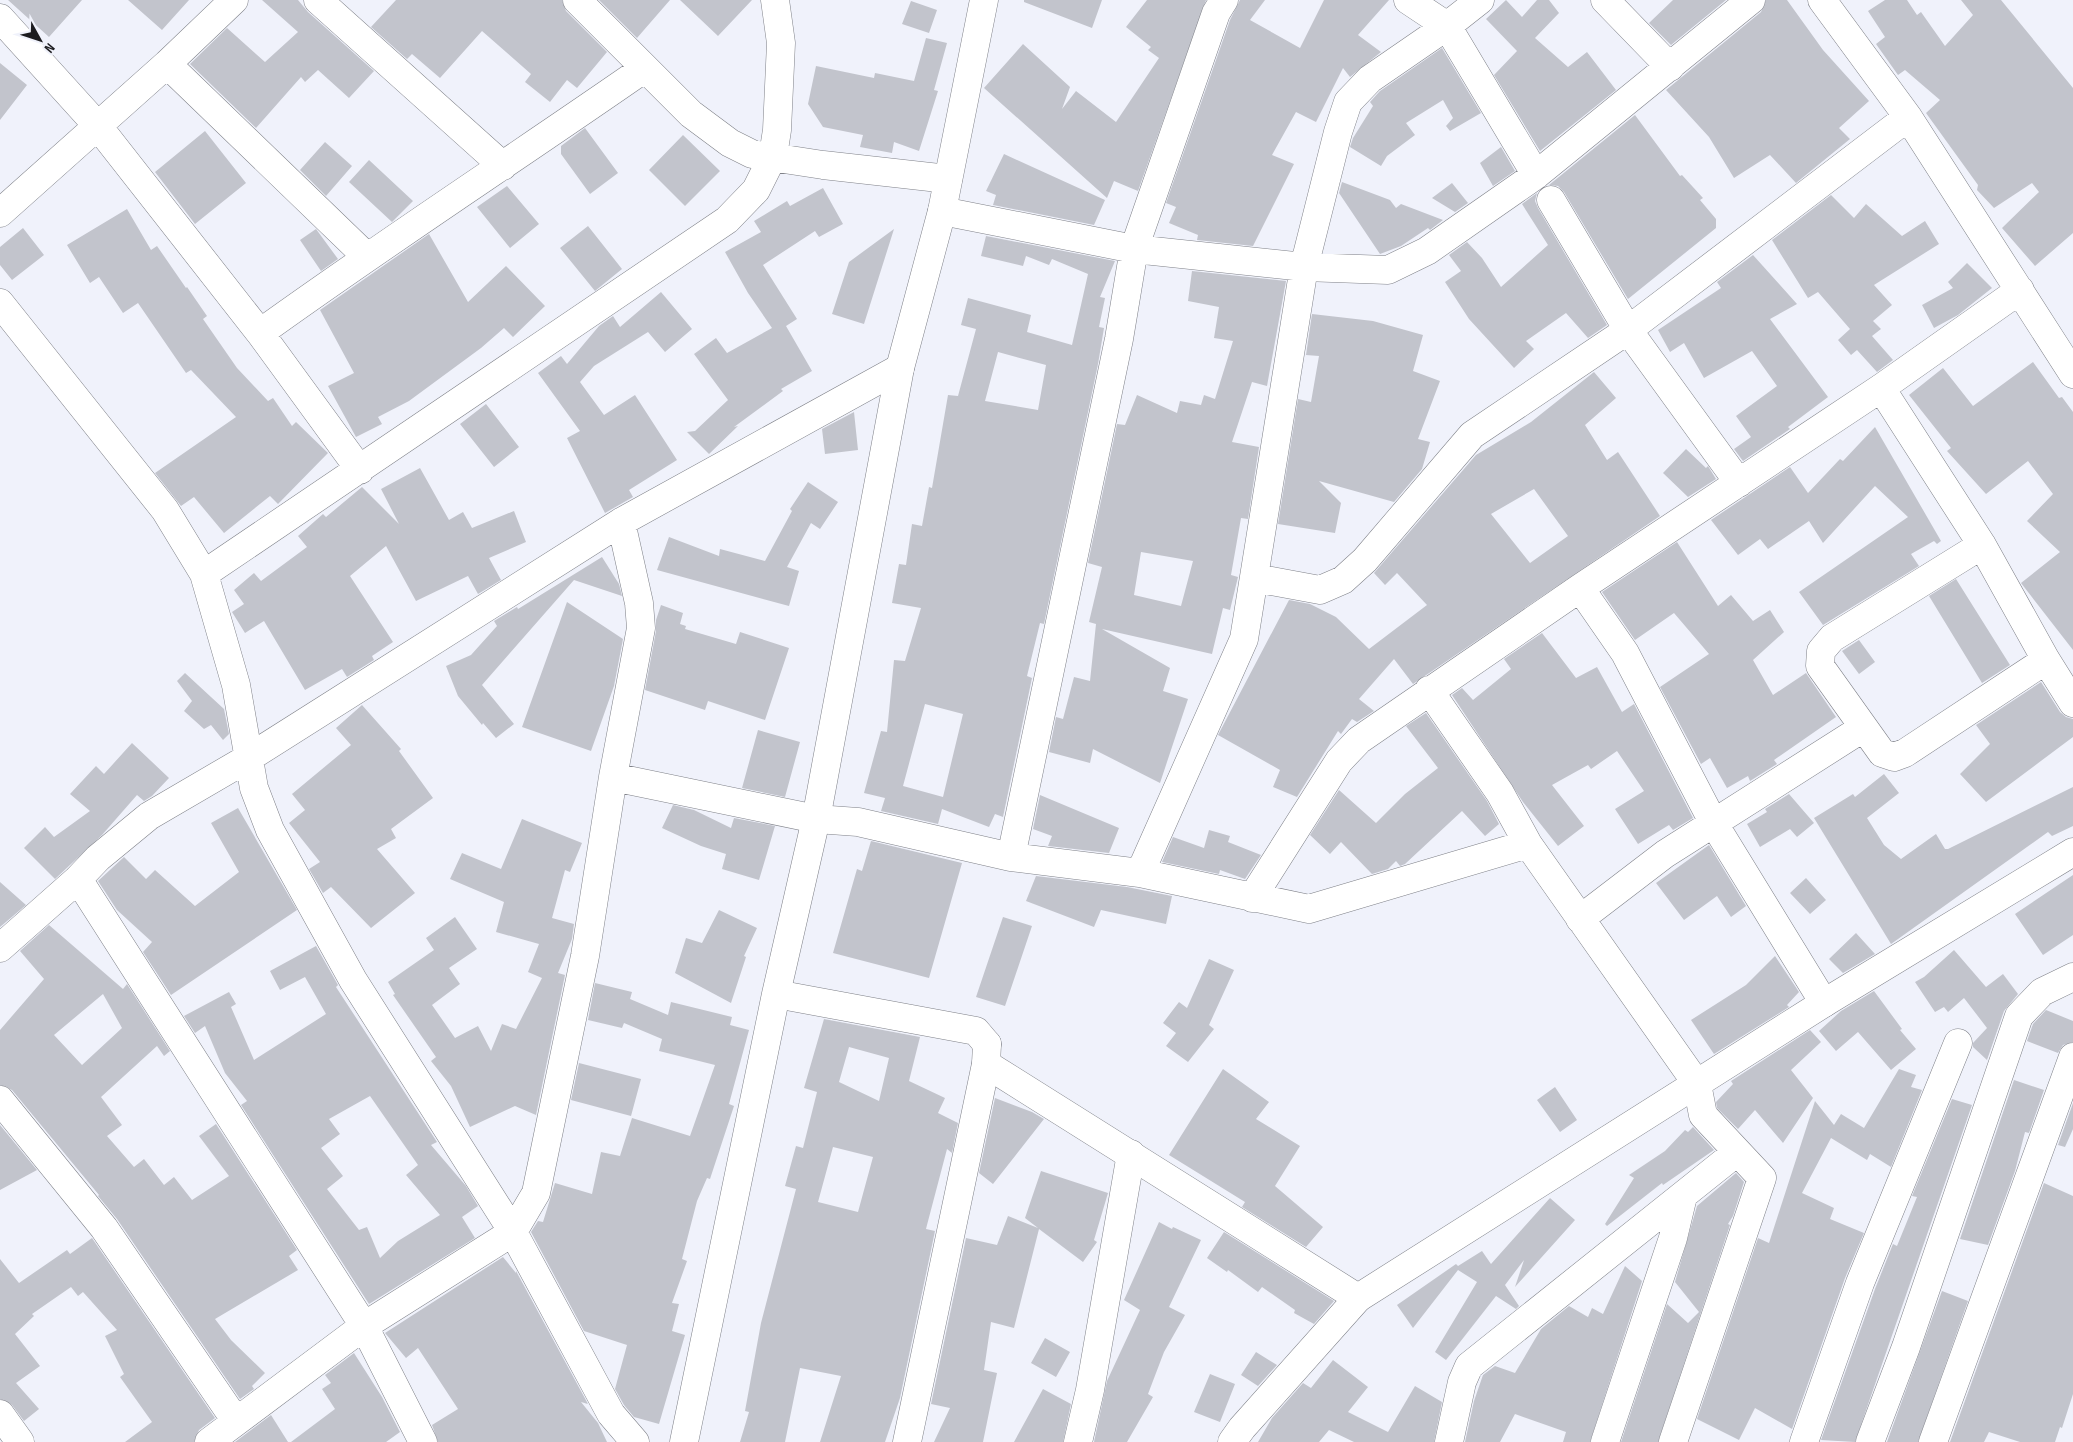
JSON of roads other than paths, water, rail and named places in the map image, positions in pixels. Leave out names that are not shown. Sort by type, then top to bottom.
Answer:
[{"type":"street","points":[[0,213],[167,64],[234,0]]},
{"type":"street","points":[[318,0],[503,166]]},
{"type":"street","points":[[577,0],[691,114],[730,143],[752,154],[824,165],[948,179]]},
{"type":"street","points":[[204,574],[727,220],[756,190],[773,156],[777,130],[781,43],[776,0]]},
{"type":"street","points":[[684,1442],[776,994],[816,819],[900,368],[942,211],[984,0]]},
{"type":"street","points":[[1011,857],[1119,339],[1134,249],[1216,13],[1224,0]]},
{"type":"street","points":[[1408,0],[1447,26],[1536,175]]},
{"type":"street","points":[[1140,873],[1244,639],[1304,267],[1338,132],[1348,102],[1370,79],[1447,26],[1480,0]]},
{"type":"street","points":[[1605,0],[1670,68]]},
{"type":"street","points":[[942,211],[1134,249],[1304,267],[1388,270],[1427,251],[1536,175],[1670,68],[1751,0]]},
{"type":"street","points":[[1822,0],[1908,117],[2073,374]]},
{"type":"street","points":[[0,18],[97,125],[260,334],[360,470]]},
{"type":"street","points":[[167,64],[366,256]]},
{"type":"street","points":[[260,334],[366,256],[503,166],[645,68]]},
{"type":"street","points":[[1255,578],[1320,590],[1343,580],[1365,560],[1472,434],[1628,330],[1908,117]]},
{"type":"street","points":[[1551,200],[1628,330],[1739,483]]},
{"type":"street","points":[[1252,898],[1339,761],[1359,740],[1429,690],[1580,588],[1881,388],[2020,290]]},
{"type":"street","points":[[0,303],[165,510],[204,574],[236,685],[254,788],[270,830],[353,980],[513,1232],[611,1414],[635,1442]]},
{"type":"street","points":[[0,948],[78,879],[98,858],[149,816],[250,758],[621,522],[900,368]]},
{"type":"street","points":[[1881,388],[1982,545],[2046,660],[2073,703]]},
{"type":"street","points":[[209,1442],[364,1326],[513,1232],[536,1192],[585,956],[613,776],[641,628],[639,603],[621,522]]},
{"type":"street","points":[[1982,545],[1832,638],[1821,651],[1820,666],[1882,753],[1894,757],[1905,753],[2046,660]]},
{"type":"street","points":[[1580,588],[1625,653],[1713,822],[1824,1003]]},
{"type":"street","points":[[1429,690],[1500,793],[1528,844],[1697,1084],[1703,1115],[1762,1178],[1673,1442]]},
{"type":"street","points":[[1580,919],[1666,854],[1713,822],[1863,728]]},
{"type":"street","points":[[613,776],[816,819],[858,822],[1011,857],[1140,873],[1309,909],[1528,844]]},
{"type":"street","points":[[1232,1442],[1242,1428],[1358,1298],[1824,1003],[2073,852]]},
{"type":"street","points":[[78,879],[364,1326],[423,1442]]},
{"type":"street","points":[[1870,1442],[1906,1346],[2019,1016],[2042,992],[2073,977]]},
{"type":"street","points":[[776,994],[976,1031],[986,1054],[1131,1154],[1358,1298]]},
{"type":"street","points":[[1804,1442],[1860,1283],[1958,1043]]},
{"type":"street","points":[[907,1442],[986,1054]]},
{"type":"street","points":[[1933,1442],[2073,1056]]},
{"type":"street","points":[[0,1100],[104,1228],[236,1421]]},
{"type":"street","points":[[1449,1442],[1462,1382],[1468,1366],[1737,1152]]},
{"type":"street","points":[[1078,1442],[1090,1390],[1131,1154]]},
{"type":"street","points":[[1605,1442],[1673,1238],[1683,1196]]},
{"type":"street","points":[[0,1414],[20,1442]]}]
